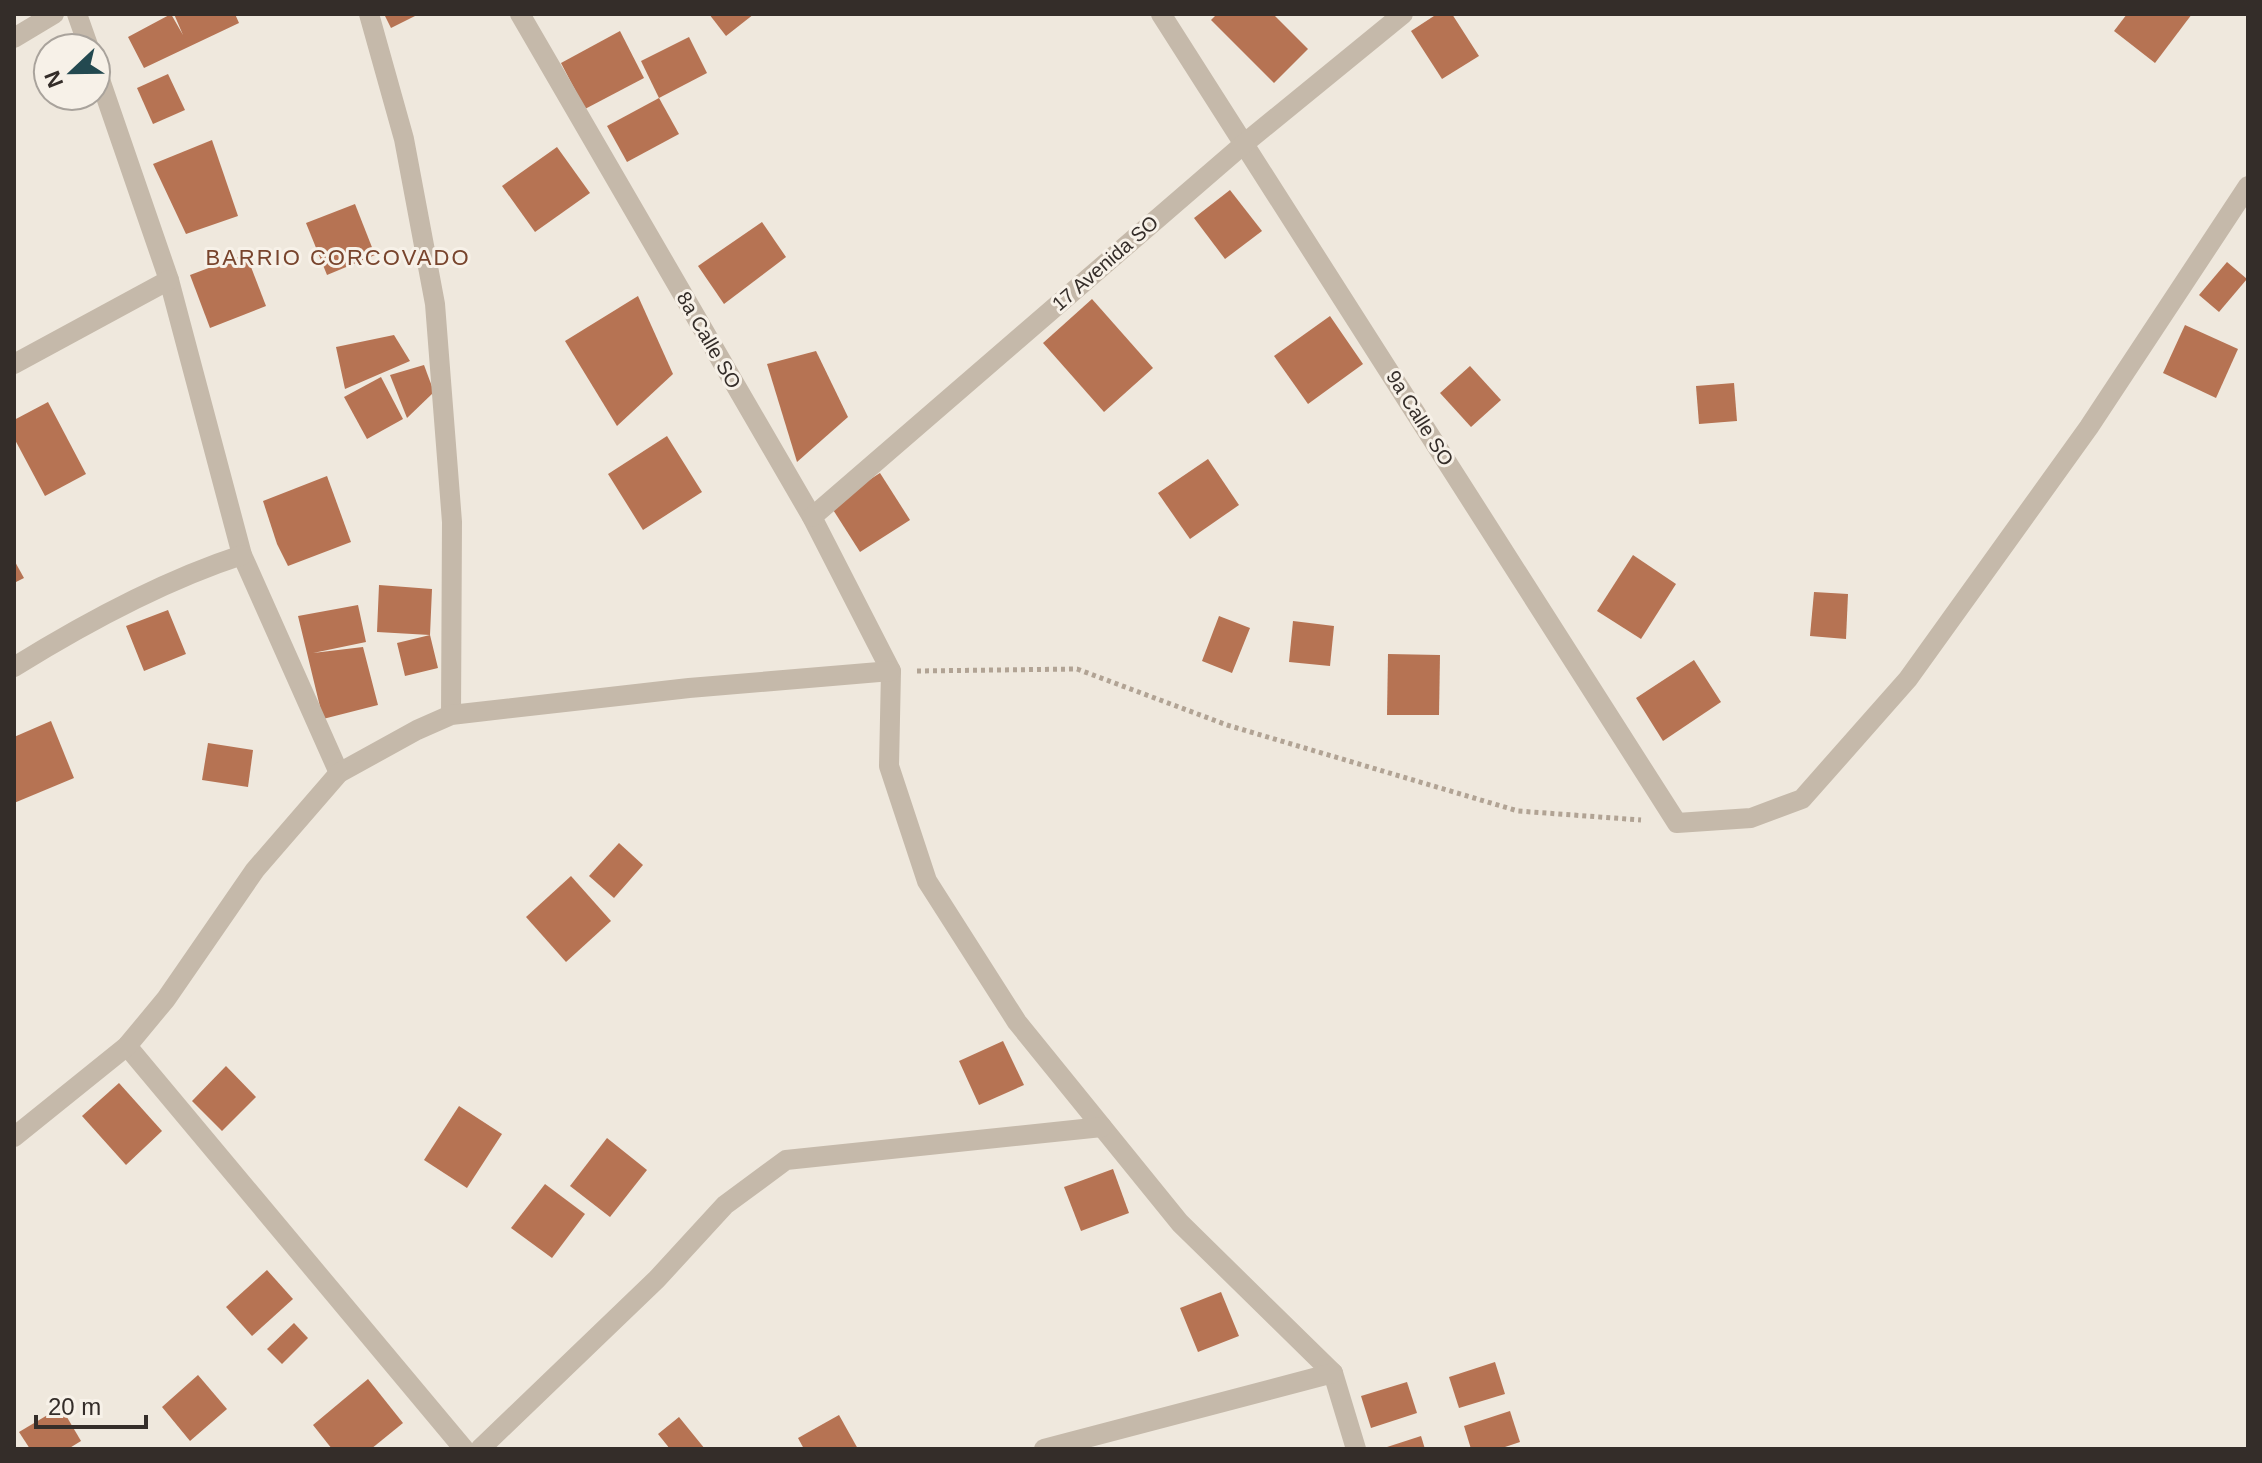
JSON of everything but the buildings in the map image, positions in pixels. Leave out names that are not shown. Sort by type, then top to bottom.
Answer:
[{"type":"street","points":[[14,38],[54,14]]},
{"type":"street","points":[[369,14],[404,139],[435,304],[452,522],[451,715]]},
{"type":"street","name":"8a Calle SO","points":[[520,14],[812,517],[891,671]]},
{"type":"street","name":"9a Calle SO","points":[[1161,14],[1677,823]]},
{"type":"street","name":"17 Avenida SO","points":[[812,517],[1245,143],[1403,14]]},
{"type":"street","points":[[111,112],[169,280],[242,555],[339,773]]},
{"type":"street","points":[[1677,823],[1751,818],[1802,799],[1908,679],[2089,427],[2248,186]]},
{"type":"street","points":[[14,364],[169,280]]},
{"type":"street","points":[[14,667],[79,628],[201,569],[242,555]]},
{"type":"street","points":[[14,1137],[127,1046],[166,999],[255,870],[339,773],[417,730],[451,715],[689,688],[891,671],[889,766],[927,881],[1017,1022],[1180,1223],[1333,1373],[1356,1449]]},
{"type":"street","points":[[127,1046],[464,1449]]},
{"type":"street","points":[[480,1449],[657,1279],[725,1205],[786,1160],[1102,1127]]},
{"type":"street","points":[[1044,1449],[1333,1373]]},
{"type":"path","points":[[891,671],[1077,669],[1227,725],[1518,811],[1677,823]]},
{"type":"district","name":"BARRIO CORCOVADO","points":[[338,257]]}]
